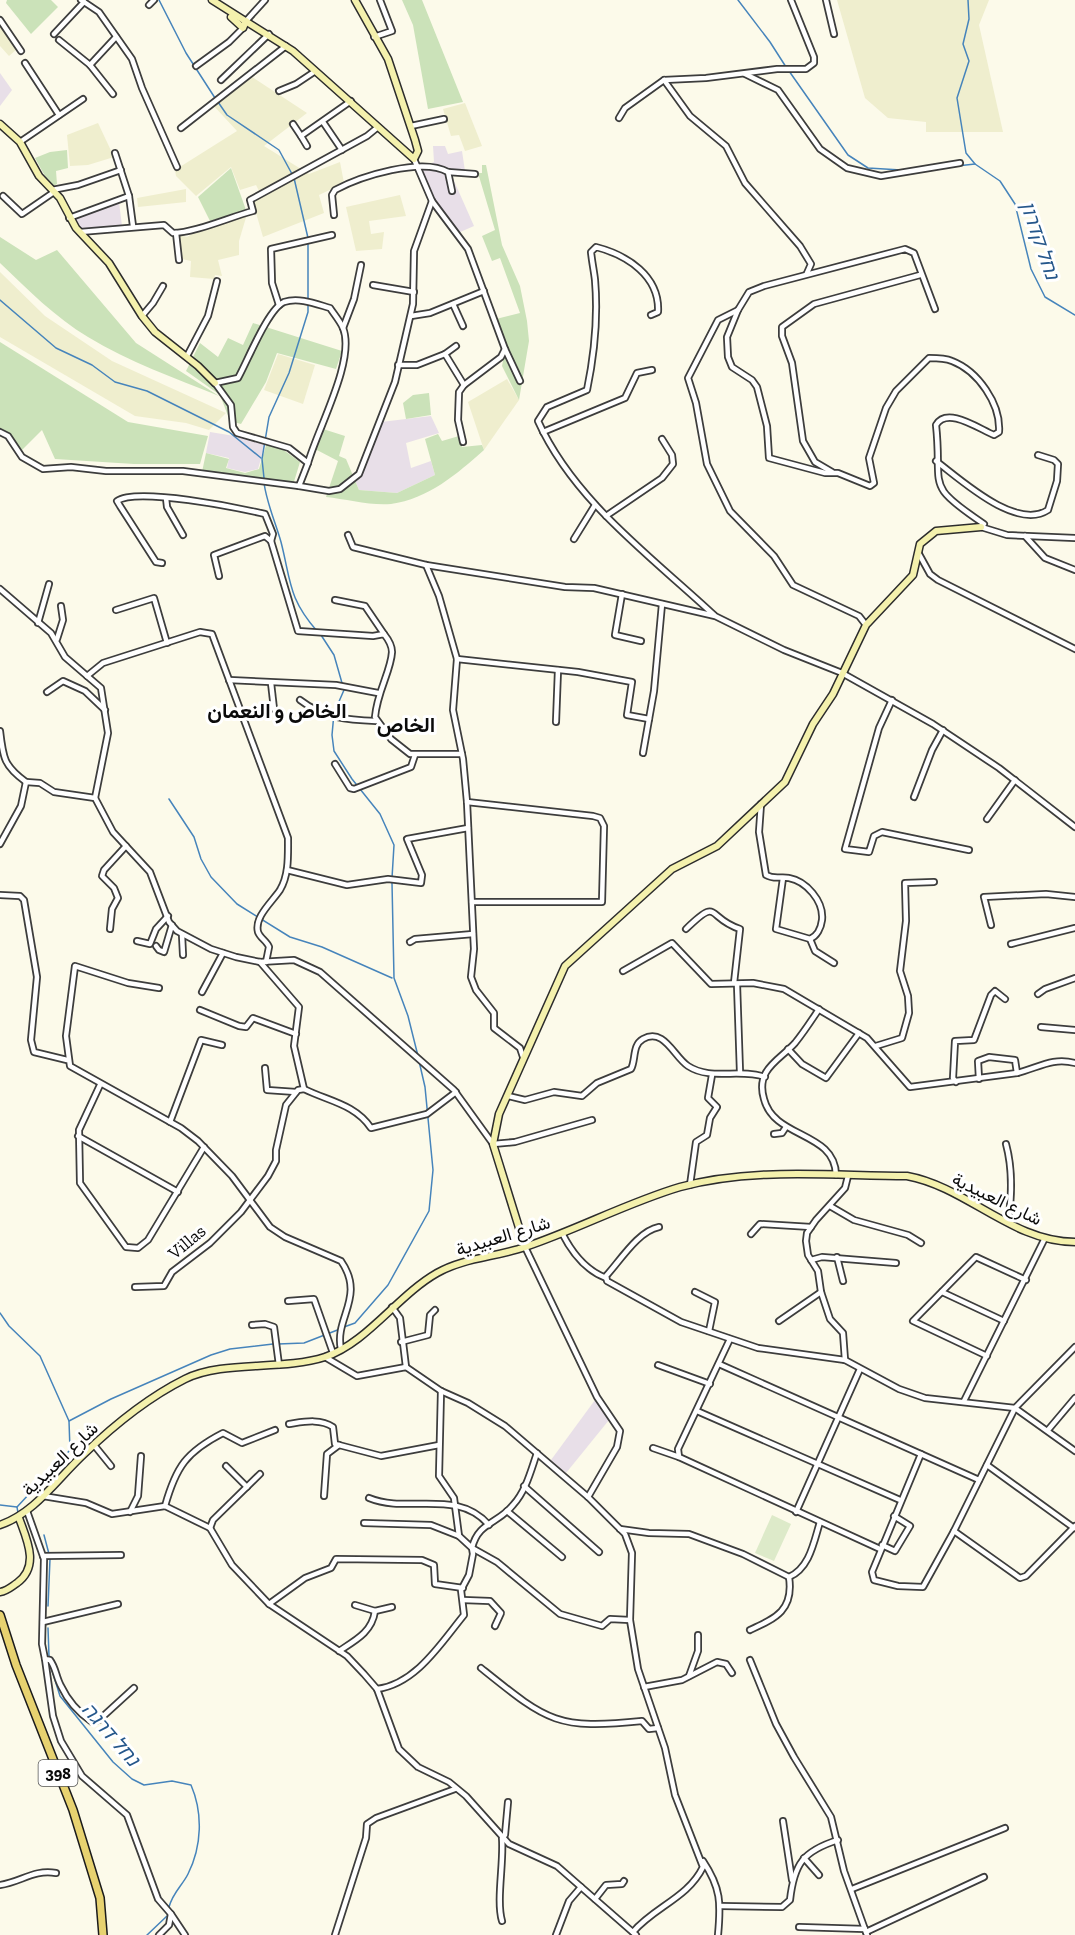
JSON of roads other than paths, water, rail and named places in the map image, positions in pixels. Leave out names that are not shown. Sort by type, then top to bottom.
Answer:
[{"type":"main road","name":"398","points":[[0,1615],[16,1665],[73,1810],[100,1898],[103,1935]]},
{"type":"street","points":[[149,5],[154,0]]},
{"type":"street","points":[[212,0],[243,28]]},
{"type":"street","points":[[196,66],[229,42],[265,0]]},
{"type":"street","points":[[355,0],[388,59],[418,151],[416,162]]},
{"type":"street","points":[[374,37],[392,31],[380,0]]},
{"type":"street","points":[[619,118],[625,108],[664,80],[806,69],[814,63],[800,18],[791,0]]},
{"type":"street","points":[[826,0],[834,34]]},
{"type":"street","points":[[54,34],[82,1],[99,12],[132,60],[177,167]]},
{"type":"street","points":[[220,7],[286,46],[351,101],[416,162],[432,201],[468,249],[505,349],[520,381]]},
{"type":"street","points":[[0,20],[21,51]]},
{"type":"street","points":[[221,80],[269,34]]},
{"type":"street","points":[[90,64],[116,37]]},
{"type":"street","points":[[59,40],[90,64],[113,94]]},
{"type":"street","points":[[181,128],[286,46]]},
{"type":"street","points":[[25,63],[60,115]]},
{"type":"street","points":[[279,91],[296,84],[314,72]]},
{"type":"street","points":[[743,74],[778,90],[820,149],[847,168],[881,176],[960,163]]},
{"type":"street","points":[[664,80],[690,116],[726,146],[744,183],[809,259],[810,271],[803,277]]},
{"type":"street","points":[[20,142],[83,99]]},
{"type":"street","points":[[301,136],[351,101]]},
{"type":"street","points":[[411,126],[444,119]]},
{"type":"street","points":[[323,122],[342,150]]},
{"type":"street","points":[[0,124],[20,142],[39,176],[60,198],[69,218],[80,232],[109,263],[142,316],[155,332],[187,356],[215,383],[231,405],[233,427],[237,433],[289,448],[308,463]]},
{"type":"street","points":[[293,124],[307,146]]},
{"type":"street","points":[[80,232],[164,225],[176,233],[188,233],[203,225],[253,211],[250,200],[367,136],[378,126]]},
{"type":"street","points":[[115,153],[129,196],[133,226]]},
{"type":"street","points":[[334,215],[332,195],[335,190],[416,162],[448,172],[475,174]]},
{"type":"street","points":[[3,196],[22,214],[53,191],[121,170]]},
{"type":"street","points":[[448,172],[452,191]]},
{"type":"street","points":[[69,218],[129,196]]},
{"type":"street","points":[[0,432],[8,436],[22,457],[43,469],[71,467],[106,471],[183,471],[329,492],[340,489],[352,482],[359,474],[395,382],[411,316],[414,292],[414,250],[432,201]]},
{"type":"street","points":[[176,233],[179,260]]},
{"type":"street","points":[[279,305],[272,284],[271,249],[332,235]]},
{"type":"street","points":[[651,315],[658,312],[655,287],[646,276],[612,252],[596,247],[591,252],[595,304],[592,367],[587,390],[547,407],[538,421],[568,471],[596,505],[715,616]]},
{"type":"street","points":[[834,473],[769,458],[767,426],[757,387],[752,380],[732,367],[728,357],[726,337],[738,310],[754,289],[905,249],[914,253],[920,275],[935,309]]},
{"type":"street","points":[[343,328],[354,299],[361,265]]},
{"type":"street","points":[[920,275],[814,304],[782,327],[782,336],[792,363],[803,441],[815,462],[863,485],[874,483],[869,458],[886,408],[896,391],[929,358],[951,360],[980,381],[994,403],[999,426],[999,432],[994,435],[954,418],[944,417],[936,425],[937,481],[946,498],[984,524],[981,528]]},
{"type":"street","points":[[187,356],[208,316],[217,281]]},
{"type":"street","points":[[374,285],[414,292]]},
{"type":"street","points":[[142,316],[163,286]]},
{"type":"street","points":[[411,316],[430,314],[484,291]]},
{"type":"street","points":[[215,383],[238,378],[274,308],[285,302],[305,301],[330,308],[343,328],[345,341],[342,366],[299,486]]},
{"type":"street","points":[[453,304],[463,326]]},
{"type":"street","points":[[738,310],[718,320],[688,378],[696,403],[707,464],[730,511],[774,556],[793,585],[859,616],[866,625]]},
{"type":"street","points":[[398,365],[417,365],[445,354],[456,346]]},
{"type":"street","points":[[463,442],[458,420],[459,392],[464,385],[501,357],[505,349]]},
{"type":"street","points":[[445,354],[464,385]]},
{"type":"street","points":[[543,432],[626,398],[638,373],[652,370]]},
{"type":"street","points":[[606,516],[662,478],[673,464],[672,455],[662,439]]},
{"type":"street","points":[[936,461],[994,503],[1012,511],[1037,514],[1048,510],[1057,480],[1058,464],[1054,460],[1038,455]]},
{"type":"street","points":[[162,562],[156,562],[117,501],[129,496],[166,498],[265,514],[273,534],[271,541],[298,631],[373,636],[384,634]]},
{"type":"street","points":[[166,498],[167,507],[183,535]]},
{"type":"street","points":[[574,539],[596,505]]},
{"type":"street","points":[[493,1144],[499,1114],[565,966],[672,870],[717,846],[791,774],[813,724],[828,703],[866,625],[913,575],[917,552],[926,537],[936,531],[981,528],[1007,535],[1075,538]]},
{"type":"street","points":[[348,535],[353,547],[361,551],[426,565],[622,594],[715,616],[784,650],[842,673],[892,700],[943,730],[1015,780],[1075,827]]},
{"type":"street","points":[[219,576],[214,555],[265,536],[271,541]]},
{"type":"street","points":[[1025,536],[1046,558],[1075,570]]},
{"type":"street","points":[[917,552],[930,574],[938,580],[1075,649]]},
{"type":"street","points":[[426,565],[439,596],[457,659],[453,710],[462,754],[467,802],[473,934],[471,977],[473,984],[494,1013],[494,1028],[520,1048],[524,1059]]},
{"type":"street","points":[[38,623],[49,584]]},
{"type":"street","points":[[0,589],[57,639],[65,657],[101,688],[108,733],[94,798],[113,832],[150,872],[172,925],[182,934],[223,953],[263,962],[294,960],[320,972],[422,1059],[456,1092],[493,1144],[525,1247],[597,1397],[620,1431],[621,1439],[588,1497]]},
{"type":"street","points":[[622,594],[615,635],[641,641]]},
{"type":"street","points":[[116,610],[154,598],[167,643]]},
{"type":"street","points":[[335,600],[365,606],[384,634],[392,653],[378,693],[376,721],[391,739],[414,755],[462,754]]},
{"type":"street","points":[[643,753],[662,604]]},
{"type":"street","points":[[57,639],[63,620],[62,606]]},
{"type":"street","points":[[87,676],[103,663],[200,632],[209,632],[288,838],[287,870],[281,889],[266,907],[258,924],[258,933],[269,947],[263,962]]},
{"type":"street","points":[[457,659],[558,670],[632,682],[627,715],[649,719]]},
{"type":"street","points":[[556,722],[558,670]]},
{"type":"street","points":[[229,680],[336,685],[378,693]]},
{"type":"street","points":[[47,692],[63,681],[85,691],[105,710]]},
{"type":"street","points":[[271,683],[274,709]]},
{"type":"street","points":[[300,700],[319,714],[350,720],[376,721]]},
{"type":"street","points":[[892,700],[879,728],[845,849],[868,852],[874,836],[882,832],[969,850]]},
{"type":"street","points":[[914,797],[943,730]]},
{"type":"street","points":[[0,731],[4,760],[13,772],[26,782],[40,783],[54,792],[94,798]]},
{"type":"street","points":[[335,764],[350,788],[354,789],[411,767],[414,755]]},
{"type":"street","points":[[987,819],[1015,780]]},
{"type":"street","points":[[0,844],[21,806],[26,782]]},
{"type":"street","points":[[467,802],[593,816],[603,821],[604,826],[602,902],[472,902]]},
{"type":"street","points":[[762,803],[759,832],[766,875],[778,880],[783,878],[788,877],[811,890],[821,909],[820,926],[816,936],[810,939],[776,929],[783,878]]},
{"type":"street","points":[[287,870],[347,885],[388,879],[421,883],[422,875],[407,839],[421,834],[468,828]]},
{"type":"street","points":[[110,929],[112,909],[118,898],[114,888],[102,876],[104,870],[126,846]]},
{"type":"street","points":[[876,1046],[902,1038],[909,1013],[908,996],[900,972],[906,921],[905,883],[934,882]]},
{"type":"street","points":[[991,925],[984,897],[1046,894],[1075,897]]},
{"type":"street","points":[[0,895],[20,896],[24,900],[37,977],[32,1040],[34,1052],[68,1060]]},
{"type":"street","points":[[686,929],[702,912],[708,910],[726,923],[740,929],[735,983],[740,1072]]},
{"type":"street","points":[[137,941],[150,944],[156,929],[168,916]]},
{"type":"street","points":[[156,946],[159,950],[164,951],[172,925]]},
{"type":"street","points":[[1011,944],[1075,928]]},
{"type":"street","points":[[182,934],[183,955]]},
{"type":"street","points":[[410,942],[415,939],[473,934]]},
{"type":"street","points":[[810,939],[815,951],[834,963]]},
{"type":"street","points":[[623,971],[672,943],[706,975],[711,984],[753,983],[784,989],[859,1033],[876,1046],[910,1087],[1017,1073],[1045,1062],[1075,1063]]},
{"type":"street","points":[[202,992],[223,953]]},
{"type":"street","points":[[263,962],[299,1007],[295,1056],[304,1089]]},
{"type":"street","points":[[159,988],[128,983],[75,966],[66,1036],[70,1066],[100,1085],[170,1122],[204,1148],[251,1198],[270,1227],[285,1237],[333,1256],[346,1268],[350,1295],[349,1310],[338,1335],[341,1348]]},
{"type":"street","points":[[1038,994],[1045,989],[1075,978]]},
{"type":"street","points":[[956,1082],[953,1067],[955,1041],[974,1040],[991,995],[995,991],[1005,999]]},
{"type":"street","points":[[819,1009],[788,1049],[772,1062],[765,1077],[763,1099],[770,1113],[786,1127],[821,1144],[836,1163],[836,1175]]},
{"type":"street","points":[[200,1010],[239,1026],[246,1027],[253,1018],[296,1034]]},
{"type":"street","points":[[1041,1027],[1075,1030]]},
{"type":"street","points":[[788,1049],[802,1065],[826,1078],[859,1033]]},
{"type":"street","points":[[507,1096],[525,1100],[554,1092],[582,1096],[593,1085],[632,1069],[639,1044],[643,1039],[652,1037],[666,1041],[687,1065],[712,1075],[740,1072],[765,1077]]},
{"type":"street","points":[[170,1122],[201,1040],[222,1045]]},
{"type":"street","points":[[979,1079],[978,1061],[989,1057],[1015,1060],[1017,1073]]},
{"type":"street","points":[[265,1068],[267,1090],[296,1092],[304,1089],[346,1106],[363,1117],[371,1128],[427,1114],[456,1092]]},
{"type":"street","points":[[690,1186],[696,1142],[707,1135],[710,1118],[717,1107],[708,1098],[712,1075]]},
{"type":"street","points":[[100,1085],[80,1125],[78,1136],[81,1187],[126,1247],[133,1249],[143,1246],[204,1148]]},
{"type":"street","name":"Villas","points":[[135,1287],[164,1286],[172,1272],[210,1243],[251,1198],[276,1161],[276,1150],[286,1105],[296,1092]]},
{"type":"street","points":[[493,1144],[515,1142],[592,1120]]},
{"type":"street","points":[[774,1134],[782,1133],[786,1127]]},
{"type":"street","points":[[78,1136],[178,1192]]},
{"type":"street","points":[[1006,1144],[1012,1180],[1008,1222]]},
{"type":"street","name":"شارع العبيدية","points":[[0,1525],[19,1518],[94,1445],[158,1395],[186,1379],[201,1373],[325,1358],[360,1337],[392,1307],[439,1272],[525,1247],[690,1186],[715,1180],[776,1176],[915,1177],[954,1193],[1008,1222],[1046,1238],[1075,1242]]},
{"type":"street","points":[[844,1360],[843,1333],[830,1319],[821,1292],[818,1271],[811,1260],[806,1241],[811,1227],[845,1188],[848,1176]]},
{"type":"street","points":[[830,1206],[854,1220],[908,1235],[921,1243]]},
{"type":"street","points":[[751,1234],[760,1224],[811,1227]]},
{"type":"street","points":[[606,1278],[650,1229],[659,1227]]},
{"type":"street","points":[[562,1233],[570,1250],[594,1273],[681,1322],[769,1350],[844,1360],[913,1395],[1015,1408],[1075,1451]]},
{"type":"street","points":[[964,1401],[1046,1238]]},
{"type":"street","points":[[811,1260],[837,1257],[896,1263]]},
{"type":"street","points":[[837,1257],[843,1281]]},
{"type":"street","points":[[987,1356],[913,1321],[976,1257],[1026,1280]]},
{"type":"street","points":[[695,1292],[715,1302],[709,1331]]},
{"type":"street","points":[[779,1321],[821,1292]]},
{"type":"street","points":[[942,1292],[1004,1321]]},
{"type":"street","points":[[288,1301],[314,1299],[333,1353]]},
{"type":"street","points":[[392,1307],[400,1318],[401,1342],[406,1367],[441,1391],[468,1403],[505,1426],[588,1497],[620,1529],[632,1553],[631,1636],[675,1795],[702,1860],[712,1876],[721,1906],[718,1935]]},
{"type":"street","points":[[401,1342],[428,1335],[429,1315],[435,1310]]},
{"type":"street","points":[[252,1325],[265,1324],[274,1327],[279,1365]]},
{"type":"street","points":[[679,1457],[678,1449],[698,1411],[730,1339]]},
{"type":"street","points":[[921,1454],[881,1547],[872,1572],[871,1577],[874,1580],[898,1586],[923,1587],[954,1531],[1015,1408],[1075,1348]]},
{"type":"street","points":[[325,1358],[357,1376],[406,1367]]},
{"type":"street","points":[[719,1364],[980,1480]]},
{"type":"street","points":[[658,1365],[710,1384]]},
{"type":"street","points":[[796,1512],[860,1368]]},
{"type":"street","points":[[441,1391],[439,1476],[452,1492],[459,1536]]},
{"type":"street","points":[[1048,1430],[1075,1398]]},
{"type":"street","points":[[698,1411],[900,1500]]},
{"type":"street","points":[[289,1424],[311,1421],[330,1425],[333,1427],[335,1444],[381,1456],[439,1445]]},
{"type":"street","points":[[165,1506],[176,1470],[189,1456],[212,1439],[224,1433],[242,1443],[275,1430]]},
{"type":"street","points":[[94,1445],[111,1466]]},
{"type":"street","points":[[324,1496],[327,1454],[339,1445]]},
{"type":"street","points":[[652,1448],[679,1457],[796,1512],[895,1551],[910,1526],[894,1516]]},
{"type":"street","points":[[377,1689],[392,1687],[422,1665],[464,1615],[463,1588],[472,1560],[472,1548],[477,1532],[507,1511],[524,1486],[537,1453]]},
{"type":"street","points":[[130,1512],[138,1497],[141,1456]]},
{"type":"street","points":[[954,1531],[1020,1578],[1026,1576],[1074,1527],[987,1465]]},
{"type":"street","points":[[225,1466],[247,1487]]},
{"type":"street","points":[[210,1528],[213,1521],[260,1474]]},
{"type":"street","points":[[524,1486],[598,1552]]},
{"type":"street","points":[[42,1496],[86,1503],[112,1514],[165,1506],[210,1528],[232,1564],[269,1604],[339,1651],[377,1689],[399,1749],[418,1767],[466,1796],[502,1838],[519,1850],[557,1866],[635,1934],[642,1921],[683,1893],[700,1871],[702,1860]]},
{"type":"street","points":[[369,1498],[377,1502],[403,1504],[454,1504],[480,1514],[489,1525]]},
{"type":"street","points":[[27,1511],[43,1556],[45,1659],[53,1716],[61,1741],[81,1776],[127,1815],[158,1899],[185,1935]]},
{"type":"street","points":[[507,1511],[562,1557]]},
{"type":"street","points":[[0,1592],[22,1580],[31,1560],[29,1546],[19,1518]]},
{"type":"street","points":[[789,1577],[797,1573],[808,1559],[820,1522]]},
{"type":"street","points":[[364,1523],[430,1525],[459,1536],[472,1548],[497,1562],[560,1614],[602,1626],[610,1619],[630,1620]]},
{"type":"street","points":[[620,1529],[649,1533],[689,1534],[743,1554],[789,1577]]},
{"type":"street","points":[[43,1556],[121,1555]]},
{"type":"street","points":[[269,1604],[305,1578],[331,1568],[336,1559],[422,1560],[434,1564],[435,1584],[463,1588]]},
{"type":"street","points":[[750,1630],[777,1617],[790,1596],[789,1577]]},
{"type":"street","points":[[464,1600],[490,1602],[501,1613],[495,1626]]},
{"type":"street","points":[[43,1622],[118,1604]]},
{"type":"street","points":[[356,1605],[375,1611],[392,1607]]},
{"type":"street","points":[[339,1651],[368,1631],[375,1611]]},
{"type":"street","points":[[689,1676],[698,1651],[698,1635]]},
{"type":"street","points":[[45,1659],[50,1660],[55,1666],[60,1685],[70,1701],[92,1722],[99,1720],[134,1688]]},
{"type":"street","points":[[750,1660],[776,1724],[794,1758],[826,1806],[838,1840],[844,1871],[866,1932]]},
{"type":"street","points":[[644,1687],[682,1680],[721,1662],[732,1673]]},
{"type":"street","points":[[481,1668],[535,1709],[562,1722],[588,1726],[642,1721],[649,1729],[658,1728]]},
{"type":"street","points":[[335,1935],[366,1838],[367,1824],[376,1818],[455,1789]]},
{"type":"street","points":[[502,1921],[498,1908],[504,1864],[502,1838],[505,1835],[508,1802]]},
{"type":"street","points":[[721,1906],[782,1906],[790,1900],[792,1880],[783,1821]]},
{"type":"street","points":[[852,1888],[1005,1828]]},
{"type":"street","points":[[792,1880],[804,1858],[824,1844],[838,1840]]},
{"type":"street","points":[[804,1858],[819,1875]]},
{"type":"street","points":[[0,1885],[15,1882],[34,1872],[56,1873]]},
{"type":"street","points":[[799,1927],[866,1932],[984,1877]]},
{"type":"street","points":[[595,1899],[606,1885],[622,1884],[624,1881]]},
{"type":"street","points":[[556,1935],[568,1901],[580,1887]]},
{"type":"street","points":[[159,1935],[169,1925],[171,1914]]},
{"type":"waterway","points":[[159,0],[186,53],[215,98]]},
{"type":"waterway","points":[[738,0],[786,67]]},
{"type":"waterway","name":"נחל קדרון","points":[[968,0],[969,19],[963,44],[969,61],[957,98],[966,153],[975,164],[1000,181],[1015,204],[1031,269],[1045,297],[1075,315]]},
{"type":"waterway","points":[[789,71],[848,155],[868,168],[901,170]]},
{"type":"waterway","points":[[218,102],[227,115],[279,150],[292,174]]},
{"type":"waterway","points":[[957,166],[975,164]]},
{"type":"waterway","points":[[294,178],[308,238]]},
{"type":"waterway","points":[[264,478],[262,459],[269,417],[289,373],[308,312],[308,242]]},
{"type":"waterway","points":[[0,300],[56,348],[92,365],[115,382],[147,391],[229,432],[261,458]]},
{"type":"waterway","points":[[264,483],[292,589],[301,609],[317,631]]},
{"type":"waterway","points":[[321,635],[334,655],[344,690],[334,713],[332,735],[334,751],[352,779],[380,814],[394,845],[392,878]]},
{"type":"waterway","points":[[169,799],[194,837],[201,859],[211,877],[237,904],[290,937],[322,947],[392,978]]},
{"type":"waterway","points":[[392,883],[394,978],[408,1016],[418,1056]]},
{"type":"waterway","points":[[344,1327],[355,1323],[388,1285],[429,1211],[433,1170],[425,1087],[419,1061]]},
{"type":"waterway","points":[[0,1313],[9,1326],[40,1356],[69,1421],[70,1450],[17,1507]]},
{"type":"waterway","points":[[278,1344],[304,1343],[340,1329]]},
{"type":"waterway","points":[[69,1421],[111,1399],[211,1355],[230,1349],[273,1344]]},
{"type":"waterway","name":"נחל דרגה","points":[[0,1505],[17,1507],[18,1513]]},
{"type":"waterway","name":"נחל דרגה","points":[[44,1535],[49,1554]]},
{"type":"waterway","name":"נחל דרגה","points":[[48,1606],[50,1559]]},
{"type":"waterway","name":"נחל דרגה","points":[[48,1628],[49,1656]]},
{"type":"waterway","name":"נחל דרגה","points":[[50,1664],[60,1696],[113,1762],[132,1779],[144,1785],[172,1781],[191,1785],[198,1807],[198,1841],[193,1863],[169,1907]]},
{"type":"waterway","name":"נחל דרגה","points":[[147,1935],[167,1916]]},
{"type":"district","name":"الخاص و النعمان","points":[[277,711]]},
{"type":"district","name":"الخاص","points":[[406,725]]}]
